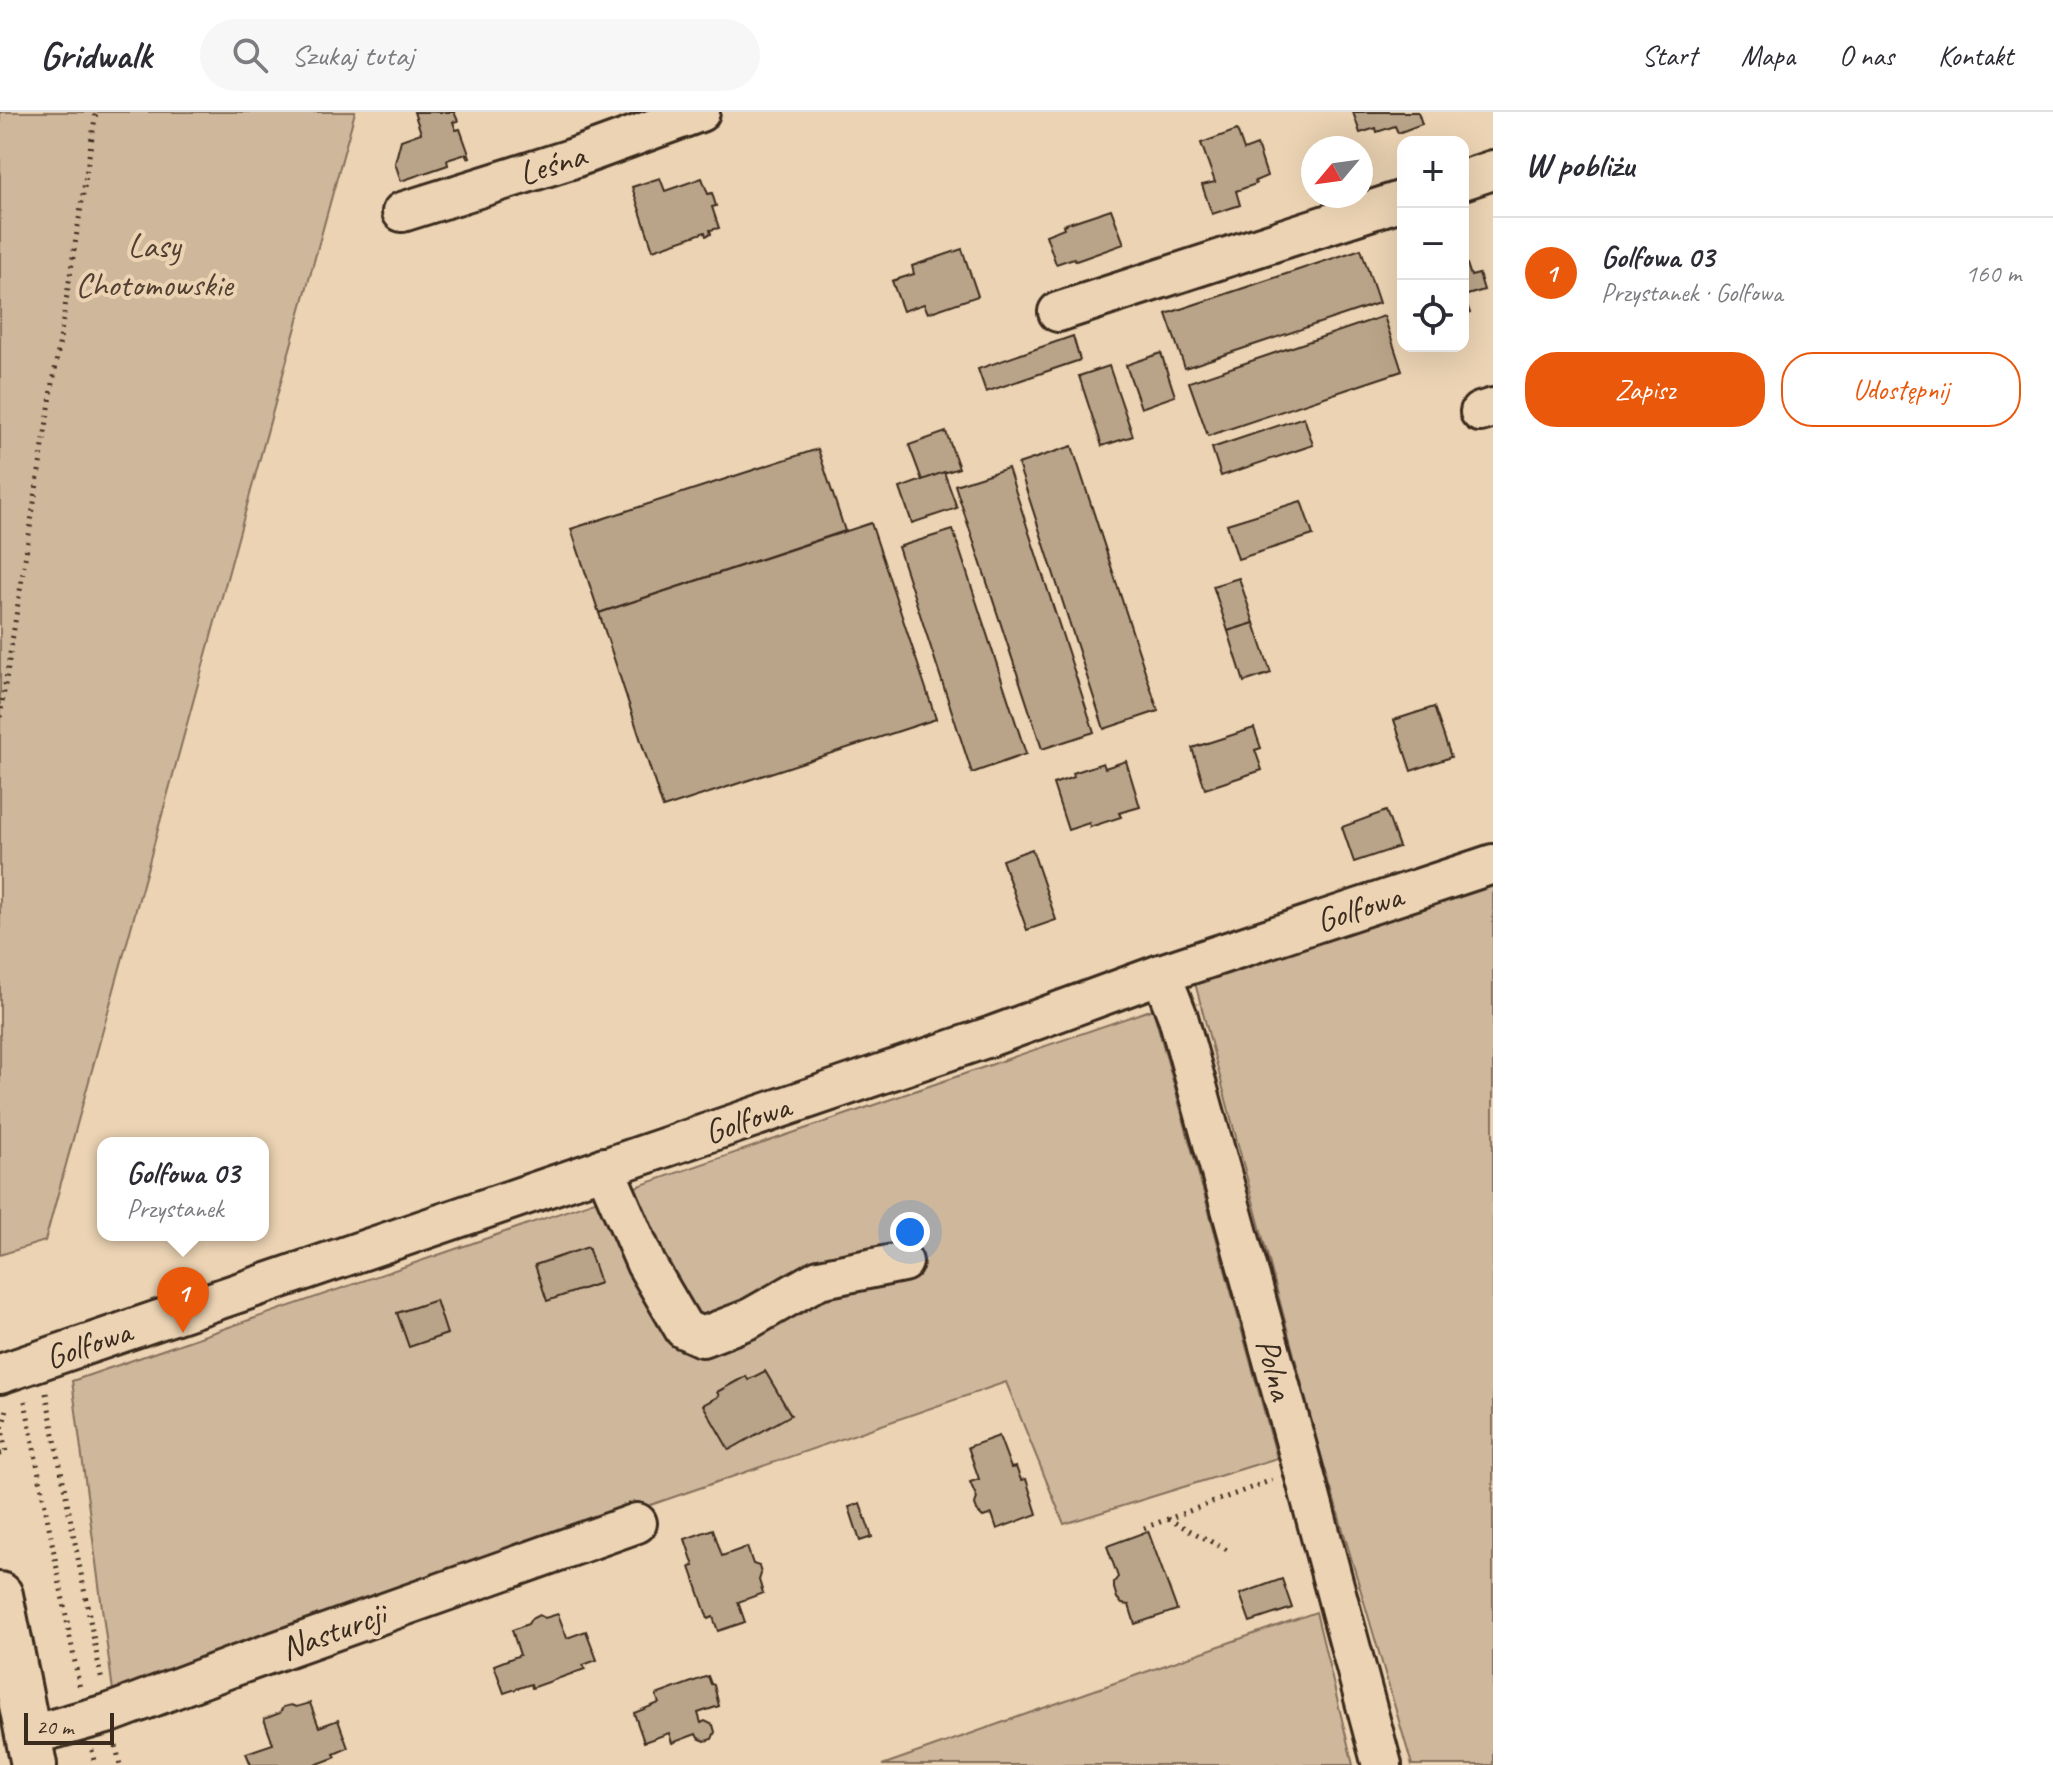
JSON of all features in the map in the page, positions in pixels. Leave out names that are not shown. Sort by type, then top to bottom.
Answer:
[{"type":"main road","points":[[0,1595],[31,1750]]},
{"type":"street","name":"Leśna","points":[[402,212],[571,159],[700,112]]},
{"type":"street","points":[[1469,178],[1493,170]]},
{"type":"street","points":[[1058,312],[1397,202]]},
{"type":"street","name":"Golfowa","points":[[20,1373],[604,1167],[992,1036],[1161,974],[1493,864]]},
{"type":"street","name":"Polna","points":[[1161,974],[1182,1032],[1382,1765]]},
{"type":"street","points":[[604,1167],[646,1264],[684,1329],[702,1337],[749,1319],[819,1279],[903,1262]]},
{"type":"street","name":"Nasturcji","points":[[31,1750],[98,1716],[637,1523]]},
{"type":"path","points":[[0,717],[96,112]]},
{"type":"path","points":[[0,1454],[6,1453],[2,1429],[6,1407],[20,1373]]},
{"type":"path","points":[[20,1373],[98,1716],[120,1765]]},
{"type":"path","points":[[20,1373],[98,1716],[95,1765]]},
{"type":"path","points":[[1144,1528],[1303,1469]]},
{"type":"path","points":[[1167,1519],[1231,1552]]},
{"type":"green space","name":"Lasy Chotomowskie","points":[[0,112],[355,112],[45,1241],[0,1255]]},
{"type":"green space","points":[[1493,885],[1493,1765],[1412,1765],[1318,1445],[1195,983]]},
{"type":"green space","points":[[1153,1009],[1277,1458],[1064,1524],[1006,1382],[113,1691],[72,1381]]},
{"type":"green space","points":[[1316,1612],[1353,1765],[882,1765]]},
{"type":"building","points":[[414,112],[454,112],[458,121],[453,122],[456,130],[460,129],[470,157],[467,158],[466,154],[447,160],[448,165],[401,181],[395,163],[401,140],[421,133]]},
{"type":"building","points":[[1353,112],[1418,112],[1422,124],[1398,133],[1395,126],[1360,133]]},
{"type":"building","points":[[1237,130],[1244,150],[1257,145],[1267,176],[1255,181],[1256,184],[1236,191],[1240,205],[1212,214],[1202,185],[1215,182],[1201,143]]},
{"type":"building","points":[[660,178],[665,191],[702,178],[708,194],[712,193],[716,206],[712,207],[719,228],[710,230],[711,234],[706,236],[705,232],[653,250],[632,187]]},
{"type":"building","points":[[1111,209],[1124,244],[1076,261],[1074,258],[1056,264],[1046,235],[1064,228],[1063,225]]},
{"type":"building","points":[[962,249],[978,296],[928,313],[924,304],[903,311],[892,281],[914,274],[912,266]]},
{"type":"building","points":[[1361,249],[1379,303],[1185,368],[1166,314]]},
{"type":"building","points":[[1469,270],[1471,276],[1479,274],[1484,290],[1469,294]]},
{"type":"building","points":[[1384,316],[1402,371],[1208,436],[1189,382]]},
{"type":"building","points":[[1073,336],[1080,360],[986,392],[978,369]]},
{"type":"building","points":[[1161,353],[1175,396],[1141,408],[1126,365]]},
{"type":"building","points":[[1109,366],[1133,436],[1102,446],[1079,376]]},
{"type":"building","points":[[1304,417],[1313,445],[1221,476],[1212,448]]},
{"type":"building","points":[[946,432],[959,468],[922,480],[909,445]]},
{"type":"building","points":[[1072,446],[1158,711],[1104,729],[1018,464]]},
{"type":"building","points":[[818,449],[845,531],[599,613],[571,529]]},
{"type":"building","points":[[1008,468],[1094,732],[1042,749],[955,485]]},
{"type":"building","points":[[944,472],[957,508],[912,523],[900,488]]},
{"type":"building","points":[[1301,501],[1313,535],[1238,559],[1227,524]]},
{"type":"building","points":[[871,523],[936,719],[663,808],[599,613]]},
{"type":"building","points":[[953,530],[1026,754],[972,773],[898,547]]},
{"type":"building","points":[[1239,578],[1254,623],[1228,631],[1213,586]]},
{"type":"building","points":[[1254,623],[1271,673],[1244,682],[1228,631]]},
{"type":"building","points":[[1434,707],[1451,757],[1411,771],[1394,720]]},
{"type":"building","points":[[1254,728],[1261,748],[1255,750],[1262,770],[1205,789],[1192,748]]},
{"type":"building","points":[[1126,761],[1140,807],[1090,827],[1089,823],[1068,830],[1053,784],[1103,763],[1105,768]]},
{"type":"building","points":[[1386,811],[1399,847],[1354,862],[1342,827]]},
{"type":"building","points":[[1032,849],[1056,920],[1027,930],[1002,860]]},
{"type":"building","points":[[588,1247],[600,1283],[547,1301],[535,1265]]},
{"type":"building","points":[[436,1300],[447,1334],[409,1347],[397,1313]]},
{"type":"building","points":[[765,1371],[791,1415],[729,1450],[703,1405],[719,1396],[717,1392],[746,1376],[748,1380]]},
{"type":"building","points":[[999,1436],[1011,1468],[1016,1467],[1021,1480],[1026,1479],[1037,1514],[997,1529],[992,1514],[983,1517],[977,1511],[977,1498],[970,1482],[979,1479],[968,1447]]},
{"type":"building","points":[[860,1503],[872,1537],[860,1541],[849,1507]]},
{"type":"building","points":[[713,1529],[722,1556],[747,1547],[753,1564],[759,1566],[763,1593],[738,1602],[745,1622],[718,1631],[713,1617],[708,1619],[690,1567],[694,1566],[685,1539]]},
{"type":"building","points":[[1148,1531],[1177,1610],[1135,1624],[1129,1605],[1122,1604],[1117,1598],[1114,1582],[1118,1577],[1107,1546]]},
{"type":"building","points":[[1282,1579],[1292,1608],[1250,1622],[1240,1594]]},
{"type":"building","points":[[558,1614],[567,1638],[586,1631],[597,1660],[583,1665],[585,1669],[532,1688],[531,1684],[504,1693],[494,1665],[520,1655],[512,1630],[528,1624],[539,1615],[545,1618]]},
{"type":"building","points":[[708,1676],[714,1685],[719,1706],[698,1713],[701,1723],[705,1721],[713,1725],[715,1732],[712,1739],[705,1741],[696,1734],[672,1743],[669,1733],[644,1742],[634,1713],[659,1703],[656,1695]]},
{"type":"building","points":[[310,1703],[319,1727],[338,1720],[348,1748],[334,1754],[336,1757],[315,1765],[251,1765],[246,1753],[273,1744],[264,1719],[280,1713],[283,1707]]},
{"type":"place","name":"Golfowa 03","points":[[183,1333]]}]
